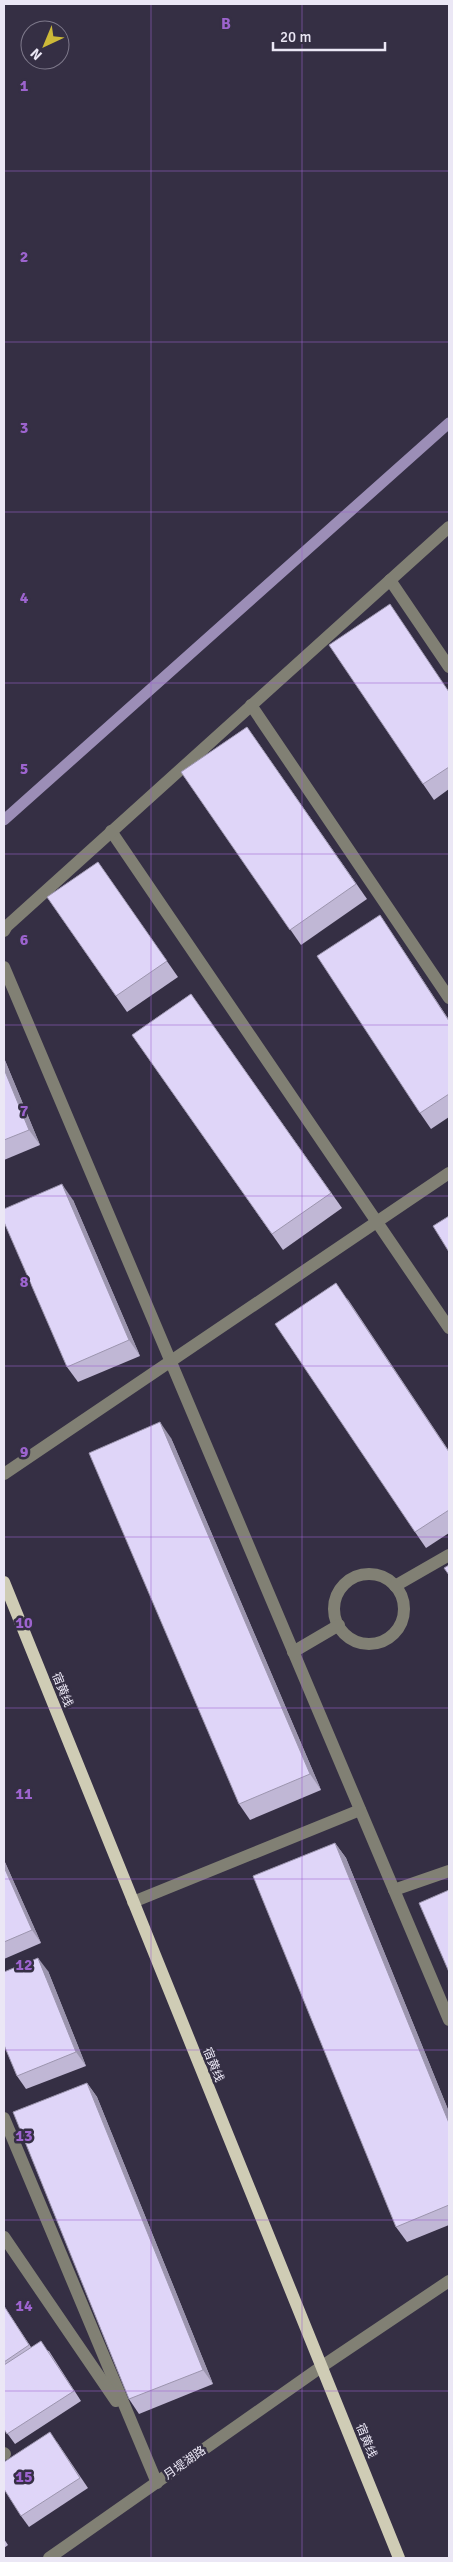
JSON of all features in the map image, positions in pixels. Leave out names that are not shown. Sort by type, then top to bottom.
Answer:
[{"type":"main road","name":"宿黄线","points":[[4,1582],[399,2558]]},
{"type":"street","points":[[4,931],[7,926],[111,831],[449,527]]},
{"type":"street","points":[[390,580],[449,667]]},
{"type":"street","points":[[251,705],[449,998]]},
{"type":"street","points":[[111,831],[449,1328]]},
{"type":"street","points":[[4,967],[449,2020]]},
{"type":"street","points":[[4,1474],[449,1173]]},
{"type":"street","points":[[395,1586],[449,1555]]},
{"type":"street","points":[[365,1574],[376,1574],[387,1578],[402,1595],[403,1613],[397,1630],[389,1638],[366,1644],[354,1640],[345,1634],[339,1625],[335,1614],[335,1603],[338,1592],[345,1583],[365,1574]]},
{"type":"street","points":[[293,1652],[339,1625]]},
{"type":"street","points":[[132,1902],[360,1810]]},
{"type":"street","points":[[394,1890],[449,1871]]},
{"type":"street","points":[[4,2118],[157,2483]]},
{"type":"street","points":[[4,2237],[132,2424]]},
{"type":"street","name":"月堤湖路","points":[[49,2558],[321,2367],[449,2281]]},
{"type":"building","points":[[390,604],[449,692],[449,767],[423,784],[329,645]]},
{"type":"building","points":[[247,727],[356,884],[290,930],[181,772]]},
{"type":"building","points":[[98,862],[167,961],[116,996],[47,897]]},
{"type":"building","points":[[380,915],[449,1021],[449,1094],[420,1113],[317,956]]},
{"type":"building","points":[[191,994],[331,1193],[272,1234],[132,1035]]},
{"type":"building","points":[[4,1069],[29,1130],[4,1140]]},
{"type":"building","points":[[62,1184],[129,1340],[67,1367],[4,1222],[4,1209]]},
{"type":"building","points":[[449,1216],[449,1252],[433,1226]]},
{"type":"building","points":[[336,1283],[449,1452],[449,1510],[415,1532],[275,1324]]},
{"type":"building","points":[[160,1422],[310,1774],[239,1804],[89,1453]]},
{"type":"building","points":[[449,1565],[449,1575],[444,1568]]},
{"type":"building","points":[[335,1843],[449,2123],[449,2205],[396,2227],[253,1876]]},
{"type":"building","points":[[4,1867],[32,1930],[4,1942]]},
{"type":"building","points":[[449,1890],[449,1972],[419,1903]]},
{"type":"building","points":[[38,1958],[76,2052],[17,2076],[4,2045],[4,1972]]},
{"type":"building","points":[[87,2083],[203,2370],[129,2399],[13,2112]]},
{"type":"building","points":[[4,2306],[29,2345],[4,2362]]},
{"type":"building","points":[[41,2341],[74,2391],[7,2434],[4,2429],[4,2365]]},
{"type":"building","points":[[50,2432],[80,2478],[21,2516],[4,2489],[4,2462]]},
{"type":"waterway","points":[[4,820],[449,423]]}]
